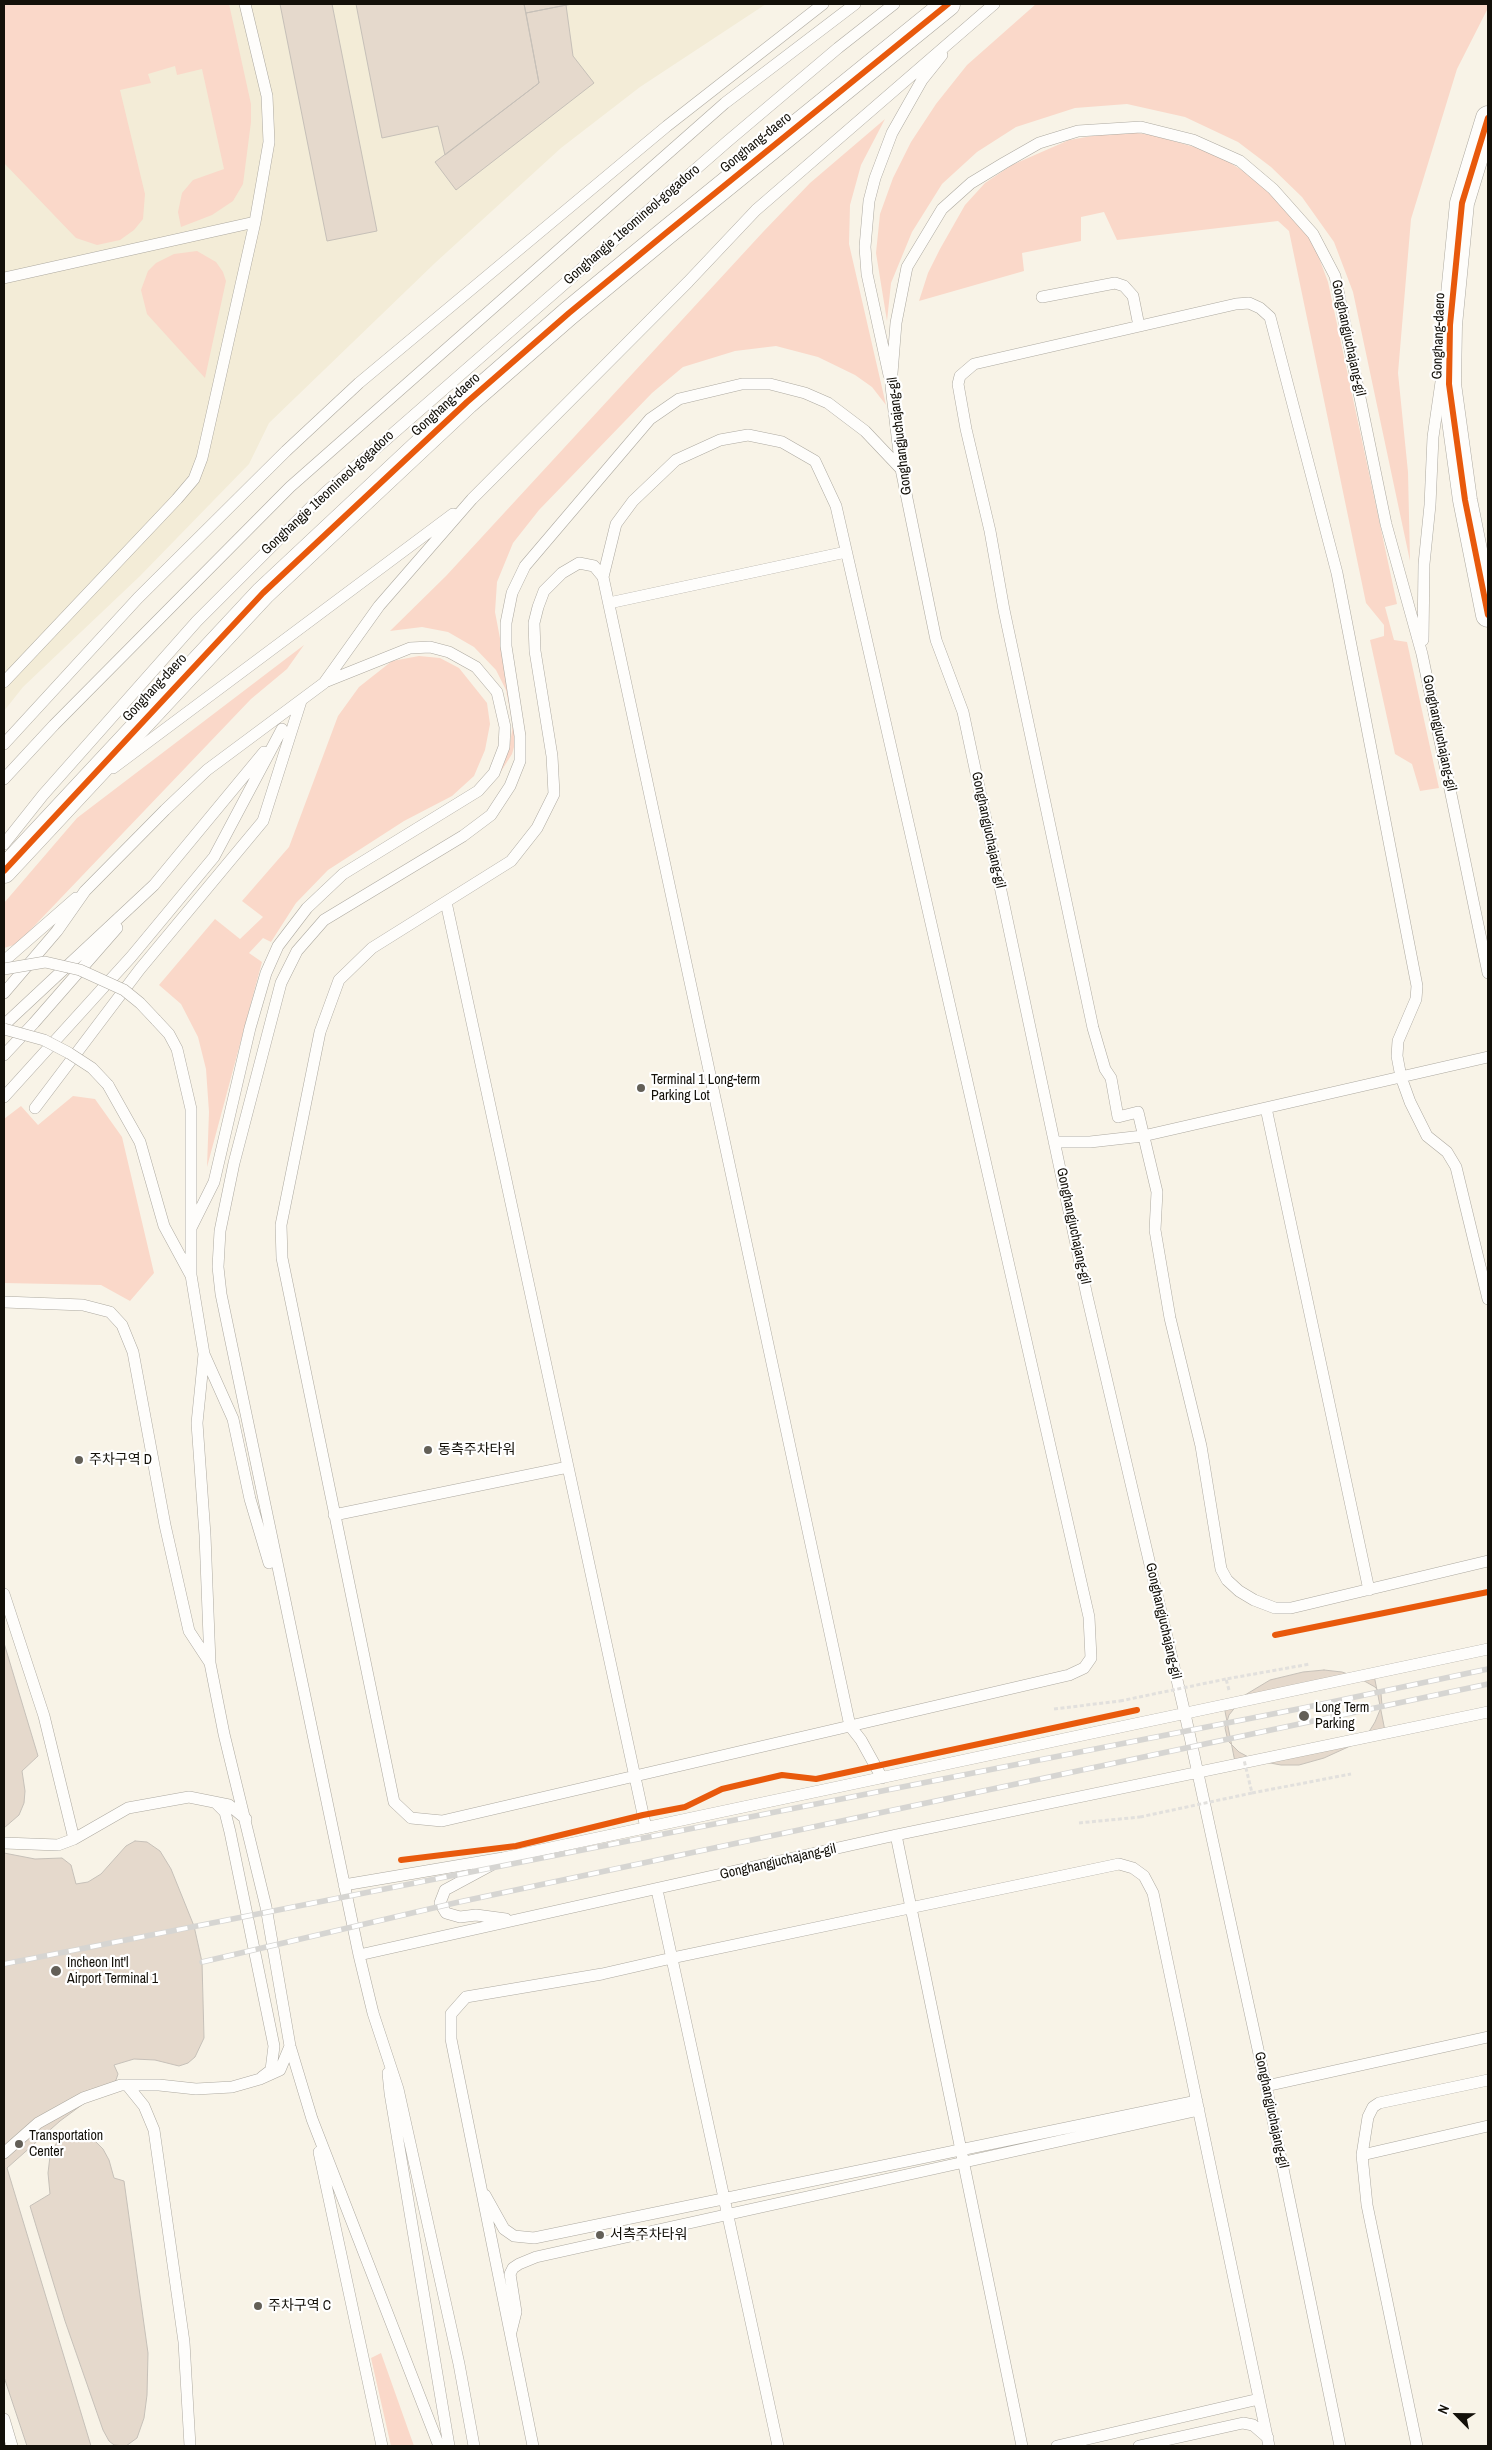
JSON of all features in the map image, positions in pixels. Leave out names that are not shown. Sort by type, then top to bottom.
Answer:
[{"type":"street","name":"Gonghang-daero","points":[[4,871],[263,593],[468,402],[644,251],[948,4]]},
{"type":"street","name":"Gonghang-daero","points":[[1488,118],[1462,203],[1450,325],[1449,384],[1465,500],[1488,615]]},
{"type":"lane","points":[[4,682],[194,479],[206,441],[255,222],[269,142],[267,96],[245,4]]},
{"type":"lane","points":[[4,744],[138,598],[286,451],[358,383],[667,126],[823,4]]},
{"type":"lane","points":[[4,779],[54,725],[290,487],[725,103],[855,4]]},
{"type":"lane","name":"Gonghangje 1teomineol-gogadoro","points":[[4,844],[43,795],[197,621],[326,492],[728,141],[838,48],[894,4]]},
{"type":"lane","points":[[324,683],[379,606],[472,500],[688,282],[756,210],[994,4]]},
{"type":"lane","points":[[891,386],[867,274],[865,247],[870,201],[882,156],[908,103],[940,57],[974,20]]},
{"type":"lane","name":"Gonghangjuchajang-gil","points":[[1340,2446],[1266,2086],[1185,1714],[1054,1142],[962,712],[936,640],[901,469],[891,386],[896,323],[908,267],[942,209],[971,184],[1040,143],[1078,131],[1141,127],[1192,140],[1240,161],[1273,189],[1302,219],[1313,234],[1336,276],[1386,524],[1422,654],[1488,973]]},
{"type":"lane","points":[[4,278],[255,222]]},
{"type":"lane","points":[[1042,296],[1104,284],[1124,286],[1133,296],[1139,326]]},
{"type":"lane","points":[[1488,1299],[1456,1167],[1448,1152],[1427,1136],[1410,1102],[1396,1056],[1398,1041],[1416,998],[1417,986],[1337,573],[1270,317],[1260,308],[1249,303],[1236,304],[974,364],[960,376],[958,384],[966,429],[990,531],[1006,618],[1093,1028],[1105,1069],[1111,1078],[1118,1117],[1138,1112],[1157,1192],[1155,1230],[1170,1318],[1200,1446],[1220,1569],[1227,1580],[1239,1592],[1275,1608],[1291,1608],[1488,1561]]},
{"type":"lane","points":[[1422,654],[1424,564],[1430,505],[1433,437],[1450,325]]},
{"type":"lane","points":[[474,2446],[459,2364],[400,2099],[373,2013],[359,1955],[221,1294],[218,1268],[220,1231],[234,1164],[281,984],[297,951],[324,920],[463,836],[491,815],[510,786],[520,761],[520,736],[506,646],[506,623],[512,593],[525,566],[650,419],[680,399],[742,384],[770,384],[805,393],[828,404],[865,431],[901,469]]},
{"type":"lane","points":[[603,577],[616,524],[633,501],[676,460],[720,440],[748,435],[782,442],[814,461],[836,506],[1087,1609],[1092,1641],[1091,1658],[1084,1668],[1070,1675],[850,1726],[442,1821],[412,1818],[394,1802],[282,1258],[281,1225],[320,1032],[339,980],[372,948],[511,861],[537,828],[554,794],[552,756],[535,651],[534,623],[544,591],[562,573],[579,563],[594,566],[603,577],[850,1726],[861,1740],[882,1778]]},
{"type":"lane","points":[[66,803],[472,500]]},
{"type":"lane","points":[[609,603],[846,552]]},
{"type":"lane","points":[[4,961],[39,928],[85,891],[207,770],[324,683],[410,648],[430,647],[448,652],[476,667],[496,692],[505,727],[504,747],[494,772],[478,791],[343,874],[314,901],[286,934],[272,957],[250,1028],[214,1182],[191,1228]]},
{"type":"lane","points":[[4,1055],[154,885],[282,729],[301,701]]},
{"type":"lane","points":[[35,1108],[140,969],[263,821],[301,701]]},
{"type":"lane","points":[[4,1097],[130,958],[214,857],[282,729]]},
{"type":"lane","points":[[4,1024],[154,885]]},
{"type":"lane","points":[[4,993],[57,931],[85,891]]},
{"type":"lane","points":[[446,902],[646,1828]]},
{"type":"lane","points":[[4,969],[45,962],[80,970],[124,990],[140,1003],[169,1034],[177,1050],[190,1109],[191,1275],[204,1354],[233,1419],[250,1499],[290,1630]]},
{"type":"lane","points":[[4,1028],[44,1040],[69,1053],[92,1068],[108,1085],[140,1142],[164,1226],[191,1275]]},
{"type":"lane","points":[[1054,1142],[1090,1142],[1143,1136],[1488,1057]]},
{"type":"lane","points":[[1266,1108],[1369,1590]]},
{"type":"lane","points":[[4,1302],[83,1305],[110,1312],[122,1325],[133,1352],[165,1525],[189,1631],[210,1663]]},
{"type":"lane","points":[[204,1354],[197,1423],[205,1535],[210,1663],[224,1734],[266,1908],[290,2046],[312,2119],[439,2446]]},
{"type":"lane","points":[[334,1515],[568,1467]]},
{"type":"lane","points":[[4,1594],[44,1716],[74,1839]]},
{"type":"lane","points":[[344,1885],[503,1858],[1488,1650]]},
{"type":"lane","name":"Gonghangjuchajang-gil","points":[[359,1955],[657,1890],[896,1835],[1198,1774],[1488,1712]]},
{"type":"lane","points":[[4,1843],[58,1845],[74,1839],[128,1808],[189,1796],[229,1805],[246,1819]]},
{"type":"lane","points":[[215,1802],[225,1812],[274,2046],[271,2070],[260,2079]]},
{"type":"lane","points":[[896,1835],[1022,2446]]},
{"type":"lane","points":[[503,1858],[445,1890],[440,1903],[446,1913],[460,1917],[476,1915],[514,1920]]},
{"type":"lane","points":[[533,2446],[479,2186],[451,2038],[451,2014],[466,1998],[602,1974],[1119,1864],[1133,1868],[1144,1876],[1153,1892],[1268,2442]]},
{"type":"lane","points":[[657,1890],[778,2446]]},
{"type":"lane","points":[[1266,2086],[1488,2037]]},
{"type":"lane","points":[[4,2153],[38,2123],[83,2098],[127,2085],[159,2085],[196,2090],[232,2087],[260,2079],[280,2070],[290,2046]]},
{"type":"lane","points":[[387,2057],[390,2092],[449,2446]]},
{"type":"lane","points":[[1417,2446],[1367,2205],[1362,2155],[1368,2117],[1373,2106],[1379,2103],[1488,2080]]},
{"type":"lane","points":[[127,2085],[144,2106],[154,2130],[184,2342],[190,2446]]},
{"type":"lane","points":[[479,2186],[504,2229],[514,2236],[534,2238],[961,2150],[1198,2106]]},
{"type":"lane","points":[[510,2336],[516,2312],[510,2274],[512,2268],[536,2257],[963,2162],[1198,2106]]},
{"type":"lane","points":[[312,2119],[382,2446]]},
{"type":"lane","points":[[1362,2155],[1488,2126]]},
{"type":"lane","points":[[1057,2446],[1260,2399]]},
{"type":"lane","points":[[4,2419],[12,2446]]},
{"type":"lane","points":[[1139,2446],[1243,2422],[1253,2425],[1268,2442]]},
{"type":"path","points":[[1054,1709],[1120,1701],[1310,1664]]},
{"type":"path","points":[[1244,1760],[1252,1793]]},
{"type":"path","points":[[1079,1823],[1140,1817],[1351,1774]]},
{"type":"shaded area","points":[[4,4],[766,4],[640,87],[561,148],[435,263],[269,423],[249,464],[140,576],[23,687],[4,711]]},
{"type":"shaded area","points":[[4,4],[229,4],[251,104],[251,122],[243,184],[233,201],[212,215],[181,227],[178,212],[182,193],[193,180],[224,169],[202,69],[177,75],[175,66],[148,74],[151,83],[120,90],[145,194],[143,219],[134,230],[120,240],[97,245],[76,238],[4,163]]},
{"type":"shaded area","points":[[1036,4],[1488,4],[1488,8],[1457,69],[1411,219],[1398,373],[1408,472],[1410,561],[1353,292],[1334,242],[1302,197],[1271,167],[1238,142],[1185,117],[1127,104],[1075,108],[1016,127],[977,152],[942,184],[912,232],[891,283],[887,321],[876,253],[880,214],[893,178],[911,142],[936,104],[967,65]]},
{"type":"shaded area","points":[[885,119],[861,165],[850,205],[849,244],[886,405],[872,387],[855,375],[818,357],[776,346],[735,351],[683,367],[652,393],[539,510],[513,543],[497,582],[495,612],[518,733],[512,754],[500,773],[509,749],[513,725],[506,690],[496,670],[474,647],[448,632],[422,627],[390,631],[446,576],[810,183]]},
{"type":"shaded area","points":[[1122,131],[1152,135],[1212,152],[1245,172],[1274,196],[1297,220],[1315,247],[1328,282],[1397,604],[1385,607],[1394,640],[1407,642],[1439,788],[1420,791],[1412,764],[1395,754],[1370,640],[1384,636],[1384,625],[1366,603],[1289,231],[1278,221],[1117,240],[1104,212],[1081,217],[1081,241],[1022,253],[1024,271],[919,301],[928,273],[940,249],[965,205],[985,183],[1012,165],[1069,140]]},
{"type":"shaded area","points":[[197,251],[216,262],[223,272],[226,281],[205,378],[147,314],[141,290],[148,271],[156,263],[174,254]]},
{"type":"shaded area","points":[[304,645],[287,669],[251,699],[17,944],[4,948],[4,903],[77,818]]},
{"type":"shaded area","points":[[419,656],[440,658],[459,668],[487,703],[490,724],[485,750],[474,776],[452,796],[404,821],[328,870],[296,903],[271,942],[263,938],[249,953],[262,962],[207,1167],[209,1112],[206,1069],[198,1037],[181,1004],[159,985],[215,919],[240,939],[263,917],[242,901],[289,847],[338,716],[359,687],[392,661]]},
{"type":"shaded area","points":[[73,1096],[95,1099],[122,1137],[154,1273],[130,1301],[101,1285],[4,1283],[4,1119],[21,1106],[38,1125]]},
{"type":"shaded area","points":[[381,2353],[414,2446],[391,2446],[371,2358]]},
{"type":"building","points":[[280,4],[332,4],[377,231],[327,241]]},
{"type":"building","points":[[356,4],[524,4],[539,83],[445,155],[438,126],[382,138]]},
{"type":"building","points":[[524,4],[572,4],[526,13]]},
{"type":"building","points":[[566,5],[573,56],[594,83],[456,190],[435,162],[539,83],[526,13]]},
{"type":"building","points":[[4,1643],[38,1756],[22,1771],[25,1791],[24,1803],[19,1815],[4,1828]]},
{"type":"building","points":[[1324,1670],[1342,1672],[1359,1678],[1375,1687],[1381,1694],[1382,1705],[1375,1722],[1367,1735],[1359,1742],[1324,1758],[1299,1765],[1281,1765],[1254,1760],[1239,1752],[1228,1741],[1225,1728],[1229,1715],[1245,1695],[1270,1680],[1303,1672]]},
{"type":"building","points":[[1373,1670],[1385,1731],[1235,1762],[1223,1701]]},
{"type":"building","name":"Transportation Center","points":[[135,1841],[147,1842],[160,1851],[171,1869],[194,1926],[202,1962],[204,2038],[195,2057],[188,2063],[179,2066],[155,2060],[134,2059],[114,2065],[118,2074],[116,2080],[109,2088],[87,2101],[60,2121],[7,2168],[91,2446],[27,2446],[4,2377],[4,1853],[35,1859],[62,1858],[71,1865],[76,1884],[88,1882],[101,1874],[126,1846]]},
{"type":"building","points":[[73,2133],[94,2140],[103,2149],[109,2160],[114,2178],[124,2181],[148,2353],[147,2395],[144,2418],[137,2438],[126,2446],[114,2445],[109,2441],[103,2430],[65,2321],[30,2206],[50,2194],[48,2173],[50,2156],[58,2140]]},
{"type":"railway","points":[[4,1964],[1303,1708],[1488,1669]]},
{"type":"railway","points":[[202,1962],[459,1902],[1488,1684]]},
{"type":"cycle path","points":[[4,871],[263,593],[467,402],[569,313],[948,4]]},
{"type":"cycle path","points":[[1488,118],[1462,203],[1450,325],[1449,384],[1465,500],[1488,615]]},
{"type":"cycle path","points":[[1275,1635],[1488,1592]]},
{"type":"cycle path","points":[[401,1860],[516,1846],[643,1815],[685,1807],[722,1789],[782,1775],[816,1779],[1137,1710]]},
{"type":"place","name":"Terminal 1 Long-term Parking Lot","points":[[641,1088]]},
{"type":"place","name":"동측주차타워","points":[[428,1450]]},
{"type":"place","name":"주차구역 D","points":[[79,1460]]},
{"type":"place","name":"Long Term Parking","points":[[1304,1716]]},
{"type":"place","name":"Incheon Int'l Airport Terminal 1","points":[[56,1971]]},
{"type":"place","name":"Transportation Center","points":[[19,2144]]},
{"type":"place","name":"서측주차타워","points":[[600,2235]]},
{"type":"place","name":"주차구역 C","points":[[258,2306]]}]
